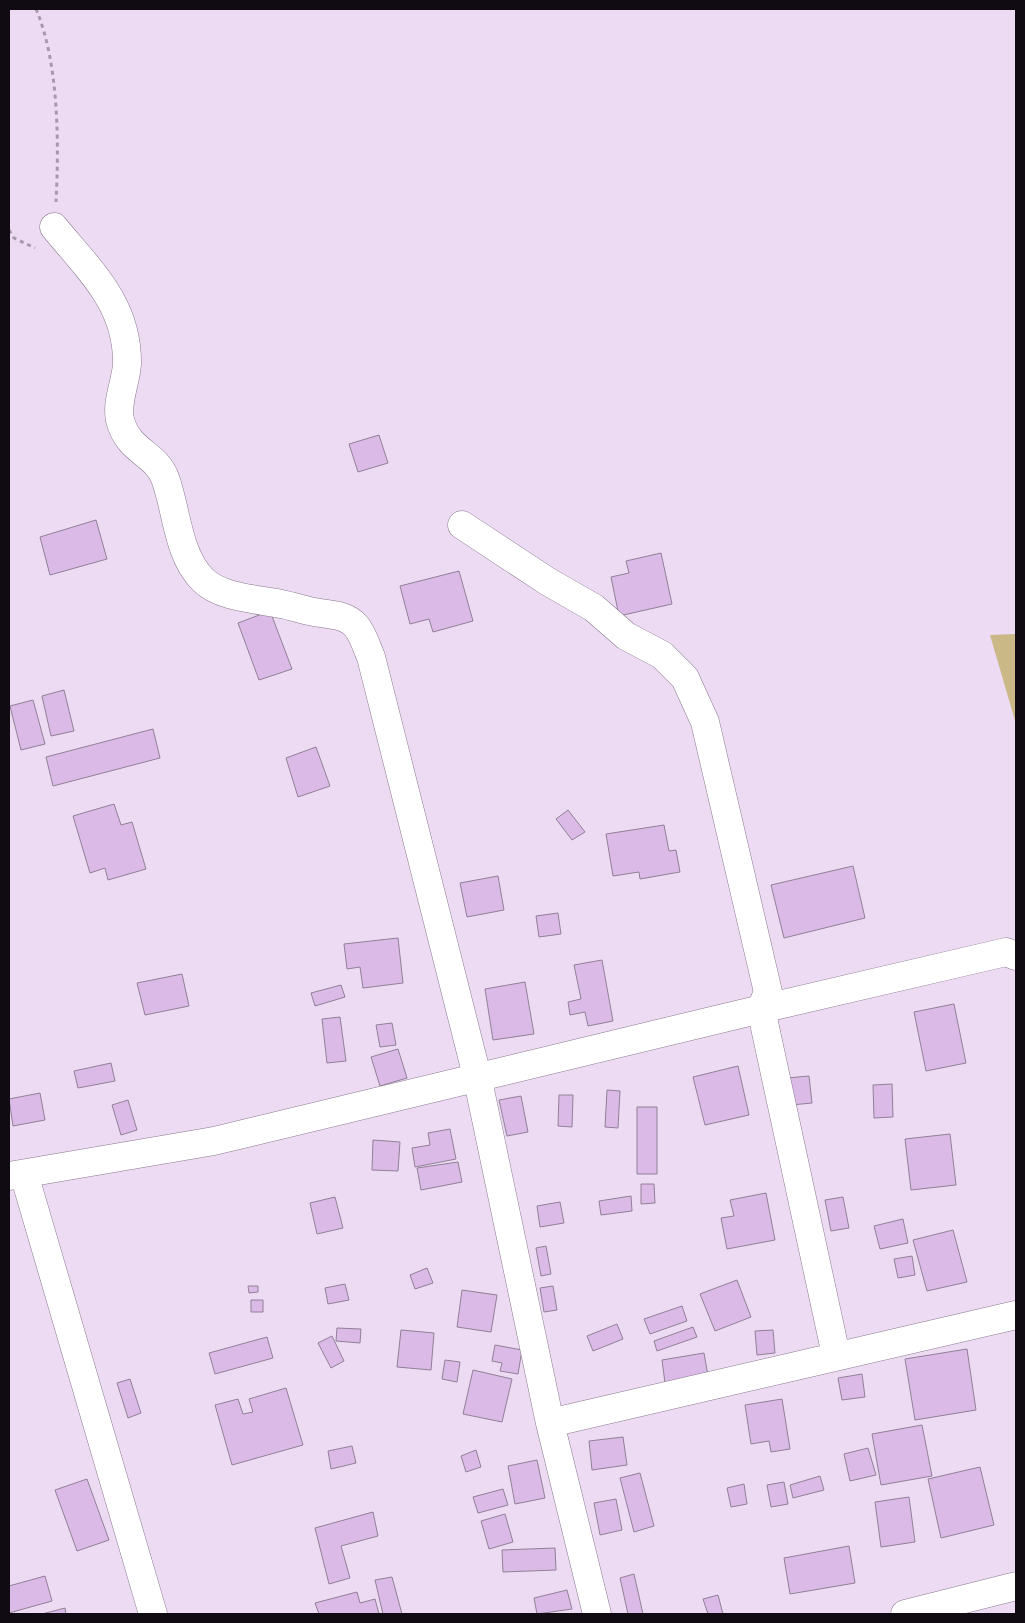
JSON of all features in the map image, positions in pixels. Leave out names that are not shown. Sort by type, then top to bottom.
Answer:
[{"type":"street","points":[[54,228],[112,300],[121,323],[127,364],[119,406],[120,418],[127,438],[142,453],[156,463],[165,478],[173,514],[189,559],[203,580],[234,596],[340,616],[356,626],[371,657],[477,1076],[550,1423],[597,1614]]},
{"type":"street","points":[[462,525],[546,581],[594,608],[626,636],[662,655],[685,678],[705,722],[768,992],[761,1009],[836,1355]]},
{"type":"street","points":[[153,1614],[16,1175],[214,1141],[477,1076],[1006,952],[1016,956]]},
{"type":"street","points":[[550,1423],[836,1355],[1016,1315]]},
{"type":"street","points":[[905,1614],[1016,1586]]},
{"type":"path","points":[[36,9],[42,23],[54,89],[59,156],[54,228]]},
{"type":"shaded area","points":[[1016,634],[1016,724],[990,635]]},
{"type":"building","points":[[379,435],[388,463],[358,472],[349,444]]},
{"type":"building","points":[[96,520],[107,559],[50,575],[40,537]]},
{"type":"building","points":[[661,553],[672,604],[619,616],[611,577],[629,573],[626,561]]},
{"type":"building","points":[[459,571],[473,621],[433,632],[429,619],[410,624],[400,586]]},
{"type":"building","points":[[270,611],[292,669],[259,680],[238,623]]},
{"type":"building","points":[[64,690],[74,731],[51,736],[42,696]]},
{"type":"building","points":[[33,700],[45,744],[21,750],[10,706]]},
{"type":"building","points":[[153,729],[160,758],[53,786],[46,757]]},
{"type":"building","points":[[316,747],[330,786],[298,797],[286,758]]},
{"type":"building","points":[[114,804],[121,825],[132,822],[146,869],[108,880],[105,868],[90,873],[73,816]]},
{"type":"building","points":[[568,810],[585,832],[572,840],[556,819]]},
{"type":"building","points":[[664,825],[669,851],[676,850],[680,872],[640,879],[639,872],[613,876],[606,834]]},
{"type":"building","points":[[853,866],[865,918],[784,938],[771,885]]},
{"type":"building","points":[[498,876],[504,910],[467,917],[460,883]]},
{"type":"building","points":[[558,913],[561,934],[539,937],[536,916]]},
{"type":"building","points":[[398,938],[403,983],[363,988],[360,967],[347,969],[344,944]]},
{"type":"building","points":[[602,960],[613,1021],[588,1026],[585,1012],[570,1015],[568,1002],[581,999],[574,965]]},
{"type":"building","points":[[182,974],[189,1006],[145,1015],[137,983]]},
{"type":"building","points":[[525,982],[534,1034],[493,1040],[485,989]]},
{"type":"building","points":[[341,985],[345,997],[315,1006],[311,993]]},
{"type":"building","points":[[954,1004],[966,1063],[926,1071],[914,1012]]},
{"type":"building","points":[[340,1017],[346,1061],[327,1063],[322,1019]]},
{"type":"building","points":[[392,1023],[396,1045],[380,1047],[376,1025]]},
{"type":"building","points":[[398,1049],[407,1078],[380,1086],[371,1057]]},
{"type":"building","points":[[111,1063],[115,1081],[78,1088],[74,1071]]},
{"type":"building","points":[[738,1066],[749,1115],[705,1125],[693,1077]]},
{"type":"building","points":[[809,1076],[812,1103],[791,1105],[787,1078]]},
{"type":"building","points":[[892,1084],[893,1117],[874,1118],[873,1085]]},
{"type":"building","points":[[607,1090],[620,1091],[618,1128],[605,1127]]},
{"type":"building","points":[[40,1093],[45,1120],[13,1126],[9,1099]]},
{"type":"building","points":[[559,1095],[573,1095],[572,1127],[558,1126]]},
{"type":"building","points":[[521,1096],[528,1132],[507,1136],[499,1100]]},
{"type":"building","points":[[128,1100],[137,1130],[121,1135],[112,1105]]},
{"type":"building","points":[[637,1107],[657,1107],[657,1174],[637,1174]]},
{"type":"building","points":[[450,1129],[456,1159],[415,1167],[412,1148],[430,1145],[428,1133]]},
{"type":"building","points":[[950,1134],[956,1185],[911,1190],[905,1139]]},
{"type":"building","points":[[373,1140],[400,1142],[398,1171],[372,1170]]},
{"type":"building","points":[[458,1162],[462,1182],[421,1190],[417,1168]]},
{"type":"building","points":[[641,1184],[654,1184],[655,1203],[641,1204]]},
{"type":"building","points":[[766,1193],[775,1240],[727,1249],[721,1218],[734,1216],[730,1200]]},
{"type":"building","points":[[631,1196],[632,1211],[601,1215],[599,1201]]},
{"type":"building","points":[[335,1197],[343,1228],[317,1234],[310,1203]]},
{"type":"building","points":[[843,1197],[849,1228],[831,1231],[825,1200]]},
{"type":"building","points":[[560,1202],[564,1223],[540,1227],[537,1206]]},
{"type":"building","points":[[903,1219],[908,1243],[880,1249],[874,1226]]},
{"type":"building","points":[[953,1230],[967,1282],[927,1291],[913,1240]]},
{"type":"building","points":[[546,1246],[551,1274],[541,1276],[536,1248]]},
{"type":"building","points":[[912,1256],[915,1275],[898,1278],[894,1259]]},
{"type":"building","points":[[427,1268],[433,1283],[415,1289],[410,1275]]},
{"type":"building","points":[[737,1280],[751,1317],[715,1331],[700,1294]]},
{"type":"building","points":[[345,1284],[349,1300],[328,1304],[325,1288]]},
{"type":"building","points":[[248,1286],[258,1286],[258,1292],[249,1293]]},
{"type":"building","points":[[553,1286],[557,1310],[544,1312],[540,1288]]},
{"type":"building","points":[[462,1290],[497,1295],[491,1332],[457,1327]]},
{"type":"building","points":[[251,1300],[263,1300],[263,1312],[251,1312]]},
{"type":"building","points":[[682,1306],[687,1321],[650,1334],[644,1319]]},
{"type":"building","points":[[617,1324],[623,1339],[593,1351],[587,1336]]},
{"type":"building","points":[[693,1327],[697,1337],[657,1351],[654,1341]]},
{"type":"building","points":[[337,1328],[361,1329],[360,1343],[336,1341]]},
{"type":"building","points":[[401,1330],[434,1333],[431,1370],[397,1367]]},
{"type":"building","points":[[773,1330],[775,1353],[757,1355],[755,1331]]},
{"type":"building","points":[[332,1336],[344,1361],[331,1368],[318,1343]]},
{"type":"building","points":[[267,1337],[273,1358],[215,1374],[209,1353]]},
{"type":"building","points":[[495,1345],[522,1350],[518,1374],[500,1371],[502,1363],[492,1361]]},
{"type":"building","points":[[967,1349],[976,1410],[915,1420],[905,1359]]},
{"type":"building","points":[[704,1353],[708,1376],[665,1383],[662,1360]]},
{"type":"building","points":[[445,1360],[460,1362],[457,1382],[442,1379]]},
{"type":"building","points":[[473,1370],[512,1379],[502,1422],[463,1414]]},
{"type":"building","points":[[862,1374],[865,1397],[842,1400],[838,1378]]},
{"type":"building","points":[[130,1379],[141,1413],[128,1418],[117,1383]]},
{"type":"building","points":[[286,1388],[303,1445],[232,1465],[215,1405],[238,1399],[243,1414],[253,1412],[249,1399]]},
{"type":"building","points":[[782,1399],[790,1449],[771,1452],[769,1441],[751,1444],[745,1405]]},
{"type":"building","points":[[922,1425],[932,1476],[881,1485],[872,1434]]},
{"type":"building","points":[[623,1437],[627,1465],[592,1470],[589,1441]]},
{"type":"building","points":[[352,1446],[356,1463],[331,1469],[328,1451]]},
{"type":"building","points":[[868,1448],[876,1475],[850,1481],[844,1454]]},
{"type":"building","points":[[476,1450],[481,1467],[466,1472],[461,1456]]},
{"type":"building","points":[[537,1460],[545,1498],[515,1504],[508,1466]]},
{"type":"building","points":[[980,1467],[994,1525],[941,1538],[928,1479]]},
{"type":"building","points":[[640,1473],[654,1526],[634,1532],[620,1478]]},
{"type":"building","points":[[820,1476],[824,1490],[793,1498],[790,1485]]},
{"type":"building","points":[[87,1479],[109,1540],[77,1551],[55,1490]]},
{"type":"building","points":[[784,1482],[788,1504],[771,1507],[767,1485]]},
{"type":"building","points":[[744,1484],[747,1504],[731,1507],[727,1488]]},
{"type":"building","points":[[503,1489],[508,1505],[478,1513],[473,1497]]},
{"type":"building","points":[[909,1497],[915,1542],[881,1547],[875,1502]]},
{"type":"building","points":[[616,1499],[622,1530],[600,1535],[594,1503]]},
{"type":"building","points":[[373,1512],[378,1536],[341,1546],[350,1578],[329,1584],[315,1528]]},
{"type":"building","points":[[505,1514],[513,1542],[489,1549],[481,1521]]},
{"type":"building","points":[[849,1546],[855,1583],[790,1594],[784,1558]]},
{"type":"building","points":[[555,1548],[556,1570],[503,1572],[502,1550]]},
{"type":"building","points":[[634,1574],[643,1614],[628,1614],[620,1578]]},
{"type":"building","points":[[45,1576],[52,1601],[9,1613],[9,1586]]},
{"type":"building","points":[[392,1577],[402,1614],[383,1614],[375,1580]]},
{"type":"building","points":[[567,1590],[572,1609],[537,1614],[534,1598]]},
{"type":"building","points":[[357,1592],[360,1603],[375,1599],[379,1614],[319,1614],[315,1603]]},
{"type":"building","points":[[718,1595],[723,1614],[708,1614],[703,1599]]},
{"type":"building","points":[[65,1608],[66,1614],[42,1614]]}]
